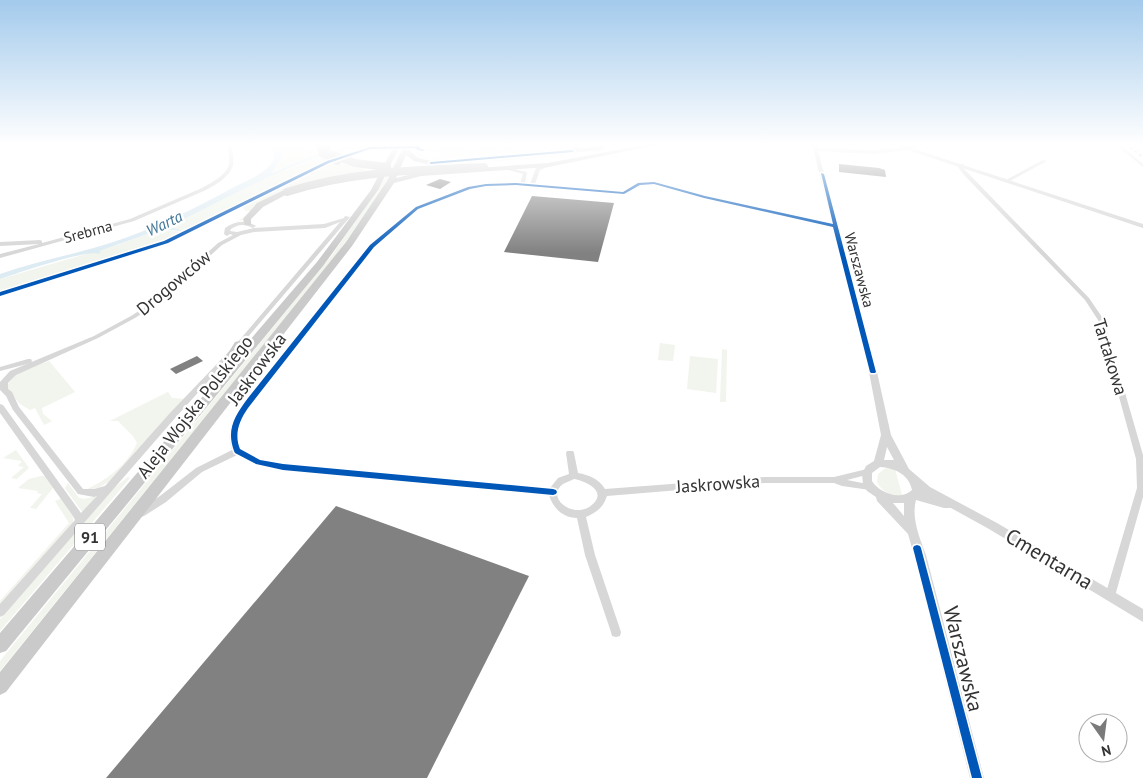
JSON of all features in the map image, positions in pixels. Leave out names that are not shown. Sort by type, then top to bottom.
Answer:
[{"type":"main road","points":[[249,227],[248,219],[260,206],[287,192],[329,180]]},
{"type":"main road","name":"Aleja Wojska Polskiego","points":[[0,645],[320,264],[379,180]]},
{"type":"main road","name":"Aleja Wojska Polskiego","points":[[0,686],[348,244],[391,181]]},
{"type":"main road","points":[[347,217],[357,204],[374,190]]},
{"type":"main road","points":[[205,402],[239,344]]},
{"type":"street","name":"Srebrna","points":[[0,256],[132,220],[210,186],[217,180]]},
{"type":"street","points":[[522,185],[523,180]]},
{"type":"street","points":[[532,186],[534,180]]},
{"type":"street","name":"Warszawska","points":[[823,180],[873,372],[886,436],[892,444],[899,462],[906,470]]},
{"type":"street","name":"Tartakowa","points":[[972,180],[1087,299],[1101,320],[1140,459],[1142,473],[1142,488],[1110,596]]},
{"type":"street","points":[[1009,180],[1143,226]]},
{"type":"street","name":"Jaskrowska","points":[[237,451],[233,433],[240,413],[378,240],[410,212],[441,198],[478,186],[522,185],[618,194],[624,193],[639,184],[654,183],[704,197],[834,226]]},
{"type":"street","points":[[240,234],[228,232],[228,228],[233,225],[292,228],[325,226],[347,217]]},
{"type":"street","points":[[0,612],[173,415],[239,344],[347,217]]},
{"type":"street","points":[[325,226],[332,234]]},
{"type":"street","name":"Drogowców","points":[[4,383],[22,368],[114,329],[145,310],[220,244],[249,227]]},
{"type":"street","name":"Drogowców","points":[[220,244],[228,232]]},
{"type":"street","points":[[0,244],[42,241],[46,244]]},
{"type":"street","name":"Drogowców","points":[[0,370],[73,347]]},
{"type":"street","points":[[0,370],[8,374],[4,383],[4,390],[9,394],[16,408],[81,492],[94,493],[112,486]]},
{"type":"street","points":[[0,407],[77,514],[80,521]]},
{"type":"street","name":"Warszawska","points":[[878,462],[882,441],[886,436]]},
{"type":"street","points":[[131,520],[163,500],[198,470],[237,451],[258,462],[283,467],[553,492]]},
{"type":"street","points":[[570,453],[574,476]]},
{"type":"street","points":[[878,462],[893,464],[906,470],[914,479],[917,492],[913,497],[891,499],[871,488],[834,480],[867,472],[878,462]]},
{"type":"street","points":[[867,472],[867,480],[871,488]]},
{"type":"street","points":[[574,476],[592,480],[600,488],[602,492],[599,504],[595,509],[581,514],[566,512],[555,504],[553,492],[558,483],[574,476]]},
{"type":"street","name":"Cmentarna","points":[[914,479],[926,490],[993,526],[1143,616]]},
{"type":"street","name":"Jaskrowska","points":[[602,492],[764,480],[834,480]]},
{"type":"street","name":"Warszawska","points":[[871,488],[895,510],[911,531],[920,555],[977,778]]},
{"type":"street","name":"Warszawska","points":[[911,531],[913,526],[908,509],[913,497]]},
{"type":"street","name":"Cmentarna","points":[[913,497],[944,504],[953,504]]},
{"type":"street","points":[[581,514],[590,555],[616,632]]},
{"type":"shaded area","points":[[257,180],[290,180],[189,231],[153,245],[0,293],[0,279],[117,245],[162,229],[182,232],[185,230],[165,228]]},
{"type":"shaded area","points":[[293,180],[331,180],[285,191],[244,220],[235,222],[250,211],[245,211],[242,206]]},
{"type":"shaded area","points":[[383,180],[386,180],[336,255],[0,671],[0,661],[332,255]]},
{"type":"shaded area","points":[[660,343],[675,345],[673,361],[658,360]]},
{"type":"shaded area","points":[[722,349],[727,350],[726,402],[720,402]]},
{"type":"shaded area","points":[[690,356],[718,359],[716,393],[687,389]]},
{"type":"shaded area","points":[[49,361],[75,392],[42,408],[43,414],[52,421],[44,425],[35,408],[30,410],[20,404],[6,387],[18,372]]},
{"type":"shaded area","points":[[168,392],[172,398],[186,399],[110,481],[98,488],[85,490],[100,482],[122,465],[137,443],[133,436],[118,421],[110,421]]},
{"type":"shaded area","points":[[16,450],[29,468],[17,479],[11,478],[24,467],[18,466],[22,461],[3,458]]},
{"type":"shaded area","points":[[887,467],[895,469],[902,495],[887,493],[877,482],[878,474]]},
{"type":"shaded area","points":[[45,476],[53,488],[36,509],[30,508],[42,494],[37,493],[38,491],[18,488],[29,479]]},
{"type":"shaded area","points":[[128,477],[130,478],[0,631],[0,619],[114,488]]},
{"type":"shaded area","points":[[68,483],[79,498],[84,499],[97,496],[83,513],[65,488]]},
{"type":"shaded area","points":[[62,499],[73,515],[73,522],[0,607],[0,601],[69,523],[55,501]]},
{"type":"water","name":"Warta","points":[[248,180],[262,180],[166,227],[182,230],[180,231],[162,229],[99,251],[101,252],[98,254],[91,253],[66,258],[0,279],[0,274],[124,238],[157,226]]},
{"type":"building","points":[[437,180],[451,182],[440,189],[426,185]]},
{"type":"building","points":[[532,196],[614,203],[598,262],[504,252]]},
{"type":"building","points":[[197,356],[203,361],[176,374],[170,369]]},
{"type":"building","points":[[336,506],[529,576],[427,778],[106,778]]},
{"type":"cycle path","points":[[0,294],[166,242],[291,180]]},
{"type":"cycle path","points":[[824,180],[873,372]]},
{"type":"cycle path","points":[[553,492],[283,467],[258,462],[237,451],[234,444],[234,430],[238,418],[250,400],[372,246],[417,208],[469,188],[486,185],[516,184],[624,193],[639,184],[654,183],[704,197],[834,226]]},
{"type":"cycle path","points":[[917,548],[977,778]]}]
